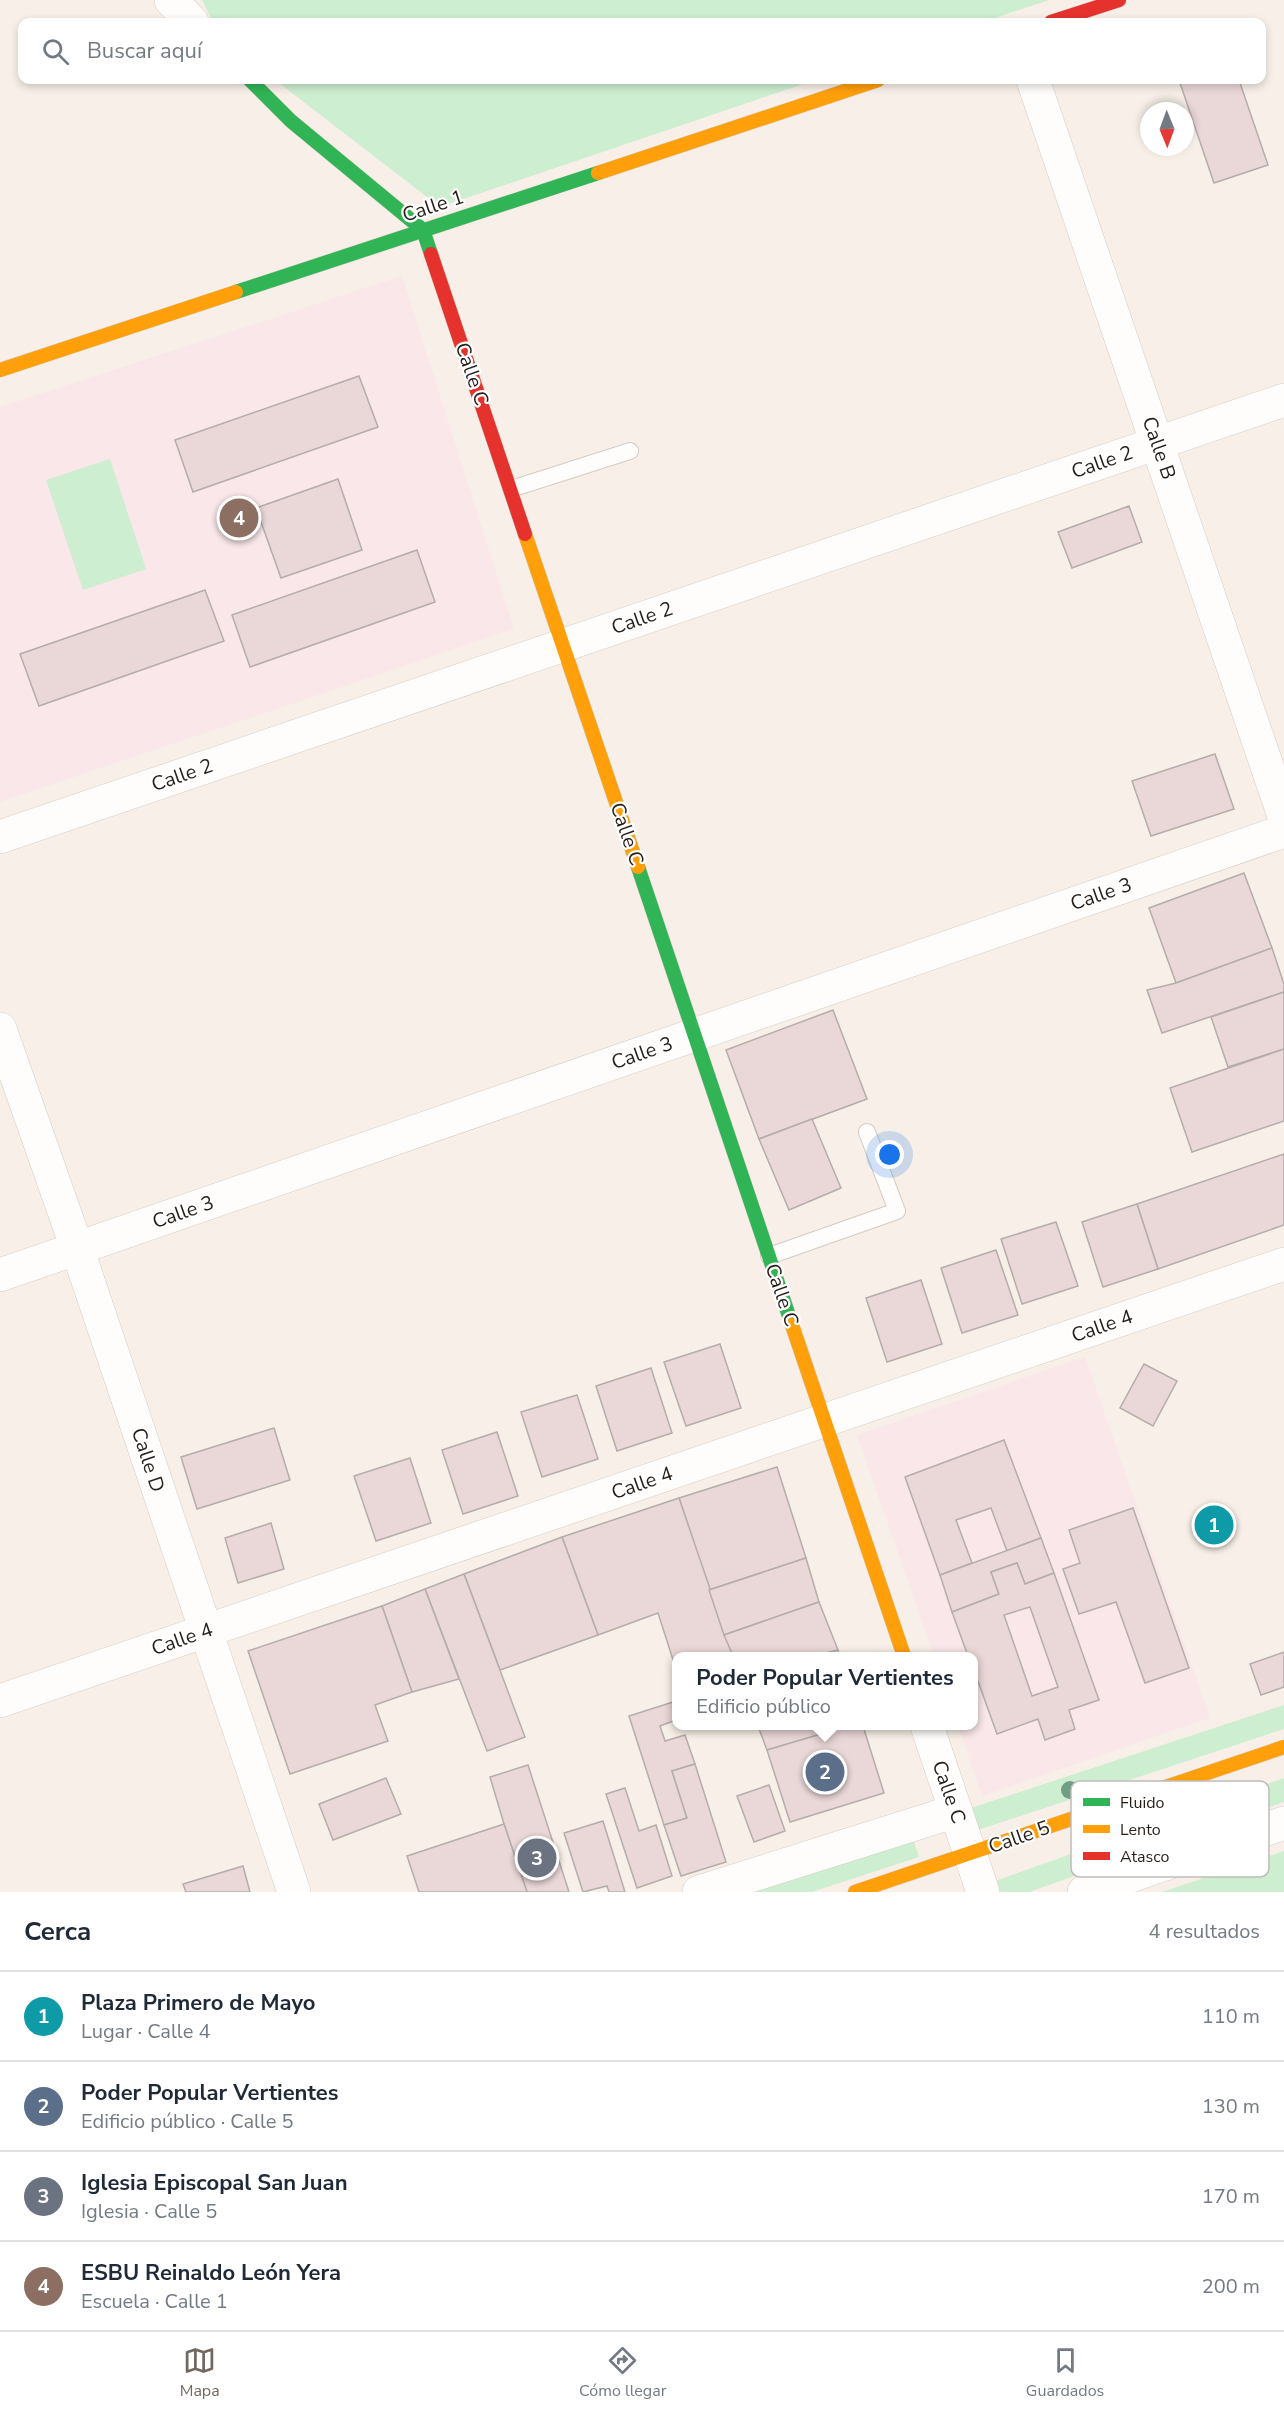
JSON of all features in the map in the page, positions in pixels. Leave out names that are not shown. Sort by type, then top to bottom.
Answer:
[{"type":"street","points":[[171,0],[188,18]]},
{"type":"street","points":[[1063,18],[1119,0]]},
{"type":"street","points":[[254,84],[291,121],[423,230]]},
{"type":"street","name":"Calle 1","points":[[0,370],[866,84]]},
{"type":"street","name":"Calle B","points":[[1034,84],[1284,816]]},
{"type":"street","name":"Calle C","points":[[423,230],[903,1652]]},
{"type":"street","name":"Calle 2","points":[[0,837],[1284,400]]},
{"type":"street","name":"Calle 3","points":[[0,1275],[1284,831]]},
{"type":"street","name":"Calle D","points":[[0,1029],[77,1248],[294,1892]]},
{"type":"street","name":"Calle 4","points":[[0,1701],[1284,1264]]},
{"type":"street","name":"Calle C","points":[[929,1730],[983,1892]]},
{"type":"street","name":"Calle 5","points":[[1183,1781],[1284,1747]]},
{"type":"street","points":[[699,1892],[956,1811]]},
{"type":"street","name":"Calle 5","points":[[855,1892],[1071,1819]]},
{"type":"street","points":[[1269,1828],[1284,1823]]},
{"type":"street","points":[[1084,1892],[1127,1877]]},
{"type":"lane","points":[[511,489],[630,451]]},
{"type":"lane","points":[[769,1256],[897,1211],[867,1132]]},
{"type":"shaded area","points":[[402,276],[514,629],[0,802],[0,407]]},
{"type":"shaded area","points":[[1085,1357],[1210,1718],[982,1796],[959,1730],[978,1730],[978,1652],[933,1652],[857,1435]]},
{"type":"green space","points":[[202,0],[1049,0],[995,18],[211,18]]},
{"type":"green space","points":[[280,84],[803,84],[440,207]]},
{"type":"green space","points":[[110,459],[146,569],[83,590],[46,480]]},
{"type":"green space","points":[[1284,1705],[1284,1729],[1126,1781],[1071,1781],[1071,1799],[975,1831],[968,1809]]},
{"type":"green space","points":[[1284,1778],[1284,1802],[1269,1807],[1269,1783]]},
{"type":"green space","points":[[912,1835],[919,1857],[812,1892],[738,1892]]},
{"type":"green space","points":[[1284,1851],[1284,1892],[1162,1892],[1207,1877],[1269,1877],[1269,1856]]},
{"type":"green space","points":[[1071,1854],[1072,1877],[1029,1892],[998,1892],[995,1881]]},
{"type":"building","points":[[1180,84],[1240,84],[1268,165],[1214,183],[1194,124],[1194,102],[1186,102]]},
{"type":"building","points":[[359,376],[378,427],[193,492],[175,440]]},
{"type":"building","points":[[338,479],[362,550],[281,578],[256,508]]},
{"type":"building","points":[[1129,506],[1142,542],[1072,568],[1058,532]]},
{"type":"building","points":[[417,550],[435,602],[250,667],[232,615]]},
{"type":"building","points":[[205,590],[224,641],[39,706],[20,654]]},
{"type":"building","points":[[1215,754],[1234,809],[1151,836],[1132,781]]},
{"type":"building","points":[[1244,873],[1272,948],[1176,983],[1149,908]]},
{"type":"building","points":[[1272,948],[1284,984],[1284,992],[1162,1033],[1147,990],[1176,983]]},
{"type":"building","points":[[1284,992],[1284,1049],[1228,1067],[1211,1017]]},
{"type":"building","points":[[833,1010],[867,1099],[759,1139],[726,1050]]},
{"type":"building","points":[[1284,1049],[1284,1121],[1192,1152],[1170,1088]]},
{"type":"building","points":[[812,1119],[841,1188],[789,1210],[759,1139]]},
{"type":"building","points":[[1284,1154],[1284,1225],[1158,1269],[1137,1204]]},
{"type":"building","points":[[1137,1204],[1158,1269],[1103,1287],[1082,1222]]},
{"type":"building","points":[[1056,1222],[1078,1286],[1022,1304],[1001,1239]]},
{"type":"building","points":[[996,1250],[1018,1315],[962,1333],[941,1268]]},
{"type":"building","points":[[921,1280],[942,1344],[887,1362],[866,1298]]},
{"type":"building","points":[[720,1344],[741,1408],[686,1426],[664,1362]]},
{"type":"building","points":[[1144,1364],[1177,1381],[1153,1426],[1120,1408]]},
{"type":"building","points":[[651,1368],[672,1433],[617,1451],[596,1386]]},
{"type":"building","points":[[577,1395],[598,1459],[542,1477],[521,1412]]},
{"type":"building","points":[[274,1428],[290,1480],[197,1509],[181,1457]]},
{"type":"building","points":[[497,1432],[518,1496],[463,1514],[442,1450]]},
{"type":"building","points":[[1004,1440],[1041,1538],[1007,1551],[991,1508],[956,1520],[972,1563],[940,1575],[905,1477]]},
{"type":"building","points":[[410,1458],[431,1523],[376,1541],[354,1476]]},
{"type":"building","points":[[777,1467],[806,1558],[709,1590],[679,1498]]},
{"type":"building","points":[[679,1498],[732,1652],[672,1652],[672,1657],[658,1613],[598,1635],[562,1537]]},
{"type":"building","points":[[1133,1508],[1189,1668],[1145,1683],[1116,1602],[1079,1614],[1063,1569],[1080,1563],[1069,1530]]},
{"type":"building","points":[[271,1523],[284,1569],[238,1583],[225,1538]]},
{"type":"building","points":[[562,1537],[598,1635],[500,1670],[464,1574]]},
{"type":"building","points":[[1041,1538],[1054,1573],[1025,1584],[1017,1563],[991,1572],[999,1594],[952,1612],[940,1575]]},
{"type":"building","points":[[806,1558],[819,1602],[724,1635],[709,1590]]},
{"type":"building","points":[[1017,1563],[1025,1584],[1054,1573],[1099,1700],[1069,1710],[1075,1729],[1045,1740],[1038,1719],[997,1734],[978,1681],[978,1652],[967,1652],[952,1612],[999,1594],[991,1572]],"holes":[[[1030,1607],[1058,1687],[1032,1696],[1004,1615]]]},
{"type":"building","points":[[464,1574],[525,1737],[487,1751],[425,1589]]},
{"type":"building","points":[[425,1589],[459,1679],[412,1692],[382,1606]]},
{"type":"building","points":[[819,1602],[838,1650],[831,1652],[731,1652],[724,1635]]},
{"type":"building","points":[[382,1606],[412,1692],[375,1705],[388,1741],[290,1774],[248,1651]]},
{"type":"building","points":[[1284,1652],[1284,1687],[1261,1695],[1250,1664]]},
{"type":"building","points":[[672,1702],[672,1722],[660,1726],[665,1741],[685,1735],[695,1764],[672,1771],[687,1818],[664,1825],[629,1716]]},
{"type":"building","points":[[760,1730],[834,1730],[767,1750]]},
{"type":"building","points":[[834,1730],[864,1730],[884,1793],[790,1822],[767,1750]]},
{"type":"building","points":[[695,1764],[726,1862],[681,1876],[664,1825],[687,1818],[672,1771]]},
{"type":"building","points":[[528,1765],[569,1892],[527,1892],[504,1824],[490,1777]]},
{"type":"building","points":[[386,1778],[401,1814],[333,1840],[319,1804]]},
{"type":"building","points":[[769,1785],[785,1831],[754,1842],[737,1796]]},
{"type":"building","points":[[625,1788],[639,1831],[656,1825],[672,1876],[637,1888],[606,1794]]},
{"type":"building","points":[[603,1821],[625,1892],[609,1892],[607,1886],[583,1892],[564,1833]]},
{"type":"building","points":[[504,1824],[527,1892],[419,1892],[407,1856]]},
{"type":"building","points":[[243,1866],[250,1892],[186,1892],[183,1884]]},
{"type":"traffic: fast","points":[[254,84],[291,121],[423,230],[431,254]]},
{"type":"traffic: fast","points":[[236,292],[598,173]]},
{"type":"traffic: fast","points":[[638,867],[792,1325]]},
{"type":"traffic: slow","points":[[598,173],[866,84]]},
{"type":"traffic: slow","points":[[0,370],[236,292]]},
{"type":"traffic: slow","points":[[525,534],[638,867]]},
{"type":"traffic: slow","points":[[792,1325],[903,1652]]},
{"type":"traffic: slow","points":[[1183,1781],[1284,1747]]},
{"type":"traffic: slow","points":[[855,1892],[1071,1819]]},
{"type":"traffic: jam","points":[[1063,18],[1119,0]]},
{"type":"traffic: jam","points":[[431,254],[525,534]]},
{"type":"place","name":"ESBU Reinaldo León Yera","points":[[239,518]]},
{"type":"place","name":"Plaza Primero de Mayo","points":[[1214,1525]]},
{"type":"place","name":"Poder Popular Vertientes","points":[[825,1772]]},
{"type":"place","name":"Iglesia Episcopal San Juan","points":[[537,1858]]}]
